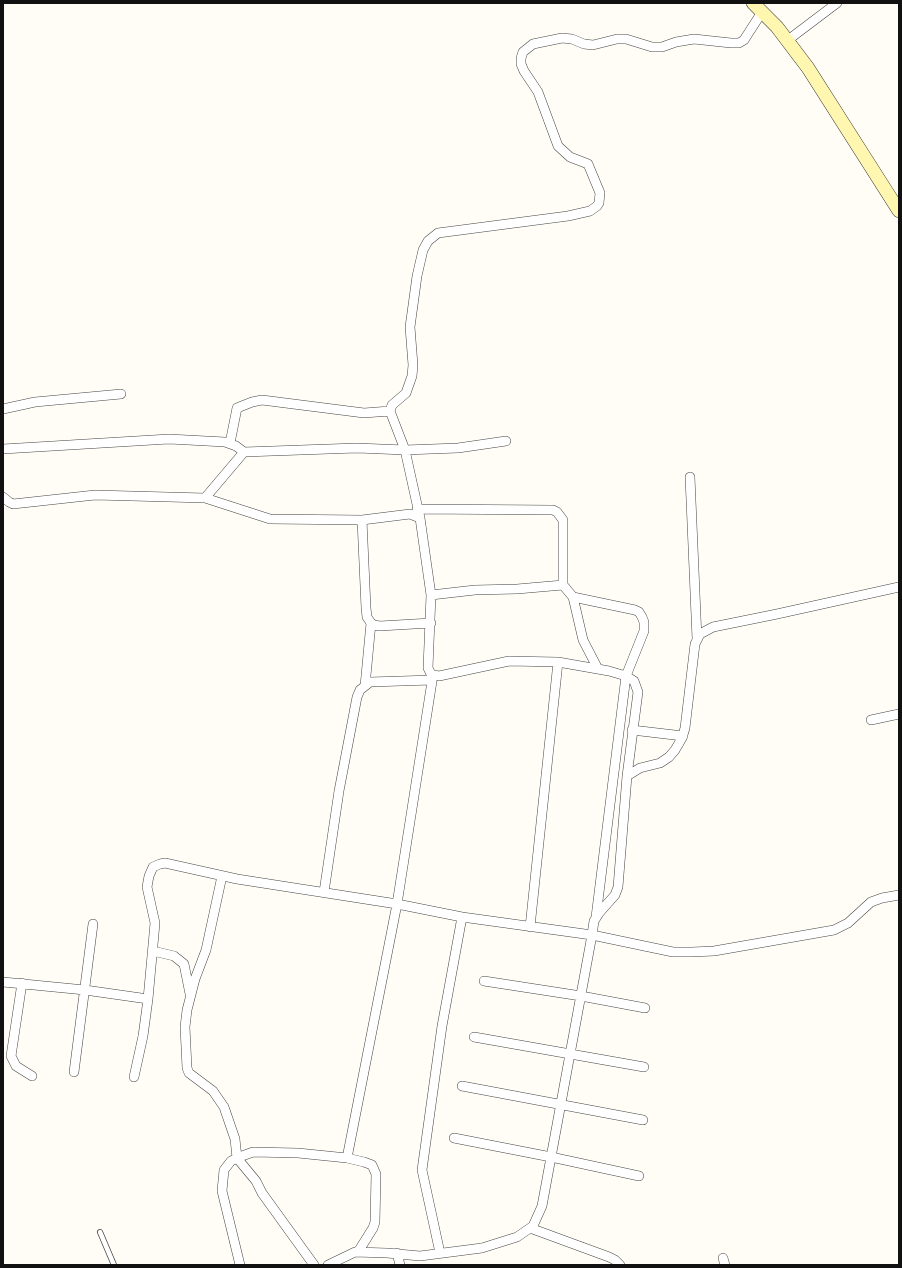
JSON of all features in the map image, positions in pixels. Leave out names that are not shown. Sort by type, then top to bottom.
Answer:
[{"type":"main road","points":[[753,3],[777,27],[808,68],[899,211]]},
{"type":"street","points":[[788,40],[837,3]]},
{"type":"street","points":[[347,1158],[397,904],[432,678],[428,668],[431,595],[418,513],[405,450],[390,410],[392,405],[406,393],[410,386],[413,365],[410,327],[423,250],[428,241],[438,233],[568,216],[590,211],[599,203],[600,193],[588,164],[570,157],[558,146],[538,92],[524,72],[521,64],[523,52],[534,44],[562,38],[572,39],[584,44],[593,45],[617,39],[626,39],[652,47],[662,47],[676,42],[694,39],[731,43],[739,42],[744,40],[762,12]]},
{"type":"street","points":[[3,409],[35,402],[121,394]]},
{"type":"street","points":[[230,443],[237,408],[252,402],[262,400],[364,413],[390,410]]},
{"type":"street","points":[[3,449],[169,439],[225,442],[230,443],[244,452],[357,448],[405,450],[458,448],[506,441]]},
{"type":"street","points":[[205,498],[244,452]]},
{"type":"street","points":[[690,477],[697,640]]},
{"type":"street","points":[[3,497],[13,504],[95,495],[205,498],[270,519],[362,520],[418,513],[553,510],[557,512],[563,520],[563,585],[573,596],[583,640],[598,669]]},
{"type":"street","points":[[362,520],[366,608],[367,617],[371,623],[380,626],[431,623]]},
{"type":"street","points":[[431,595],[475,590],[517,589],[563,585]]},
{"type":"street","points":[[627,776],[640,768],[660,763],[669,757],[683,736],[695,644],[700,634],[713,627],[899,587]]},
{"type":"street","points":[[573,596],[635,610],[639,612],[644,622],[644,631],[626,676],[596,918]]},
{"type":"street","points":[[365,686],[371,623]]},
{"type":"street","points":[[324,892],[339,791],[357,697],[360,690],[370,682],[432,678],[509,661],[558,662],[598,669],[626,676],[634,681],[638,692],[627,776],[618,887],[615,895],[594,921],[542,1206],[533,1226],[518,1237],[482,1248],[420,1256],[397,1253],[355,1252],[328,1265]]},
{"type":"street","points":[[530,927],[558,662]]},
{"type":"street","points":[[871,720],[899,714]]},
{"type":"street","points":[[632,730],[683,736]]},
{"type":"street","points":[[134,1077],[143,1036],[155,922],[147,887],[149,876],[153,867],[160,864],[165,863],[222,876],[397,904],[462,917],[592,935],[673,952],[714,952],[834,930],[848,924],[871,902],[882,898],[899,896]]},
{"type":"street","points":[[222,876],[206,950],[195,979],[187,1010],[185,1027],[187,1068],[189,1073],[213,1091],[224,1108],[235,1139],[237,1158],[256,1181],[262,1193],[314,1265]]},
{"type":"street","points":[[440,1253],[422,1170],[442,1026],[462,917]]},
{"type":"street","points":[[74,1072],[93,924]]},
{"type":"street","points":[[153,951],[174,956],[184,964],[191,997]]},
{"type":"street","points":[[484,981],[581,996],[645,1008]]},
{"type":"street","points":[[3,982],[85,990],[148,999]]},
{"type":"street","points":[[22,983],[11,1056],[16,1066],[32,1076]]},
{"type":"street","points":[[474,1037],[644,1067]]},
{"type":"street","points":[[462,1086],[643,1120]]},
{"type":"street","points":[[454,1138],[551,1156],[639,1176]]},
{"type":"street","points":[[240,1265],[222,1191],[224,1170],[231,1161],[254,1152],[298,1153],[347,1158],[372,1165],[376,1174],[375,1222],[373,1228],[358,1252]]},
{"type":"street","points":[[530,1228],[609,1257],[620,1265]]},
{"type":"street","points":[[397,1253],[400,1265]]},
{"type":"lane","points":[[100,1232],[114,1265]]}]
